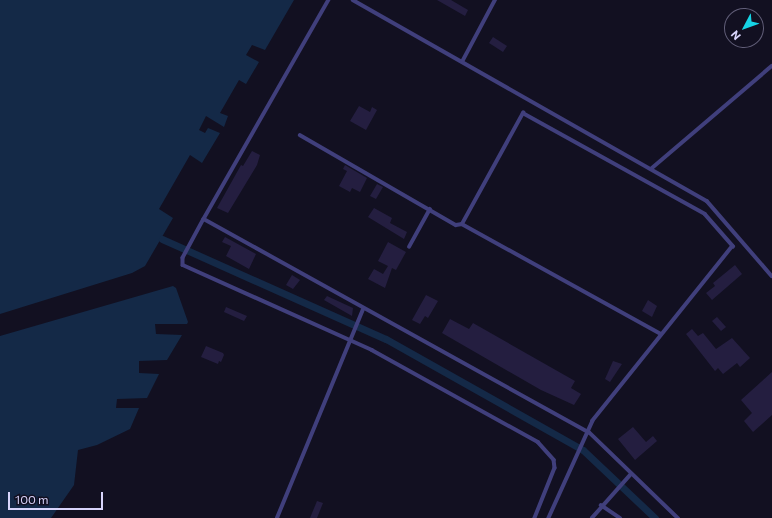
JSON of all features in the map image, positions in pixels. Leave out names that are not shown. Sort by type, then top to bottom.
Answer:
[{"type":"lane","points":[[329,0],[204,219],[183,258],[183,264],[350,341],[543,447],[554,460],[556,468],[536,518]]},
{"type":"lane","points":[[353,0],[652,168],[707,201],[772,276]]},
{"type":"lane","points":[[462,62],[495,0]]},
{"type":"lane","points":[[652,168],[772,66]]},
{"type":"lane","points":[[462,224],[523,113],[706,214],[733,246],[661,334],[593,421],[549,518]]},
{"type":"lane","points":[[300,135],[456,225],[462,224],[661,334]]},
{"type":"lane","points":[[409,247],[430,209]]},
{"type":"lane","points":[[204,219],[363,309],[589,432],[678,518]]},
{"type":"lane","points":[[277,518],[363,309]]},
{"type":"lane","points":[[592,518],[601,505],[631,474]]},
{"type":"lane","points":[[601,505],[620,518]]},
{"type":"water","points":[[0,0],[294,0],[265,50],[252,45],[246,55],[259,62],[246,84],[239,80],[220,113],[228,116],[224,127],[206,116],[199,130],[205,133],[208,128],[220,133],[202,163],[190,155],[159,209],[173,218],[145,266],[132,273],[0,314]]},
{"type":"water","points":[[173,286],[176,288],[188,322],[187,324],[155,324],[156,334],[182,335],[167,360],[139,361],[139,373],[159,374],[147,398],[117,399],[116,408],[139,408],[130,429],[97,445],[78,450],[74,485],[51,518],[0,518],[0,336]]},
{"type":"building","points":[[437,0],[451,0],[468,10],[465,16]]},
{"type":"building","points":[[493,37],[507,46],[503,52],[489,43]]},
{"type":"building","points":[[359,106],[370,112],[372,107],[377,110],[366,130],[350,121]]},
{"type":"building","points":[[252,151],[260,155],[257,165],[228,213],[217,208],[241,165],[243,166]]},
{"type":"building","points":[[345,165],[367,178],[360,192],[352,188],[350,192],[339,186],[347,171],[343,169]]},
{"type":"building","points":[[377,184],[383,187],[376,199],[370,196]]},
{"type":"building","points":[[374,208],[392,218],[390,223],[407,232],[404,239],[368,217]]},
{"type":"building","points":[[225,237],[256,254],[249,269],[226,256],[231,246],[222,242]]},
{"type":"building","points":[[388,242],[406,252],[396,270],[392,268],[385,288],[368,279],[374,269],[383,274],[388,266],[378,261]]},
{"type":"building","points":[[735,265],[742,274],[712,300],[706,293],[715,286],[713,283]]},
{"type":"building","points":[[292,275],[300,280],[293,289],[286,285]]},
{"type":"building","points":[[426,295],[438,301],[428,318],[425,316],[420,324],[412,320]]},
{"type":"building","points":[[327,296],[353,308],[352,316],[324,300]]},
{"type":"building","points":[[648,300],[657,306],[652,317],[642,311]]},
{"type":"building","points":[[226,307],[247,316],[244,321],[224,312]]},
{"type":"building","points":[[717,317],[726,327],[721,331],[712,321]]},
{"type":"building","points":[[450,319],[469,329],[473,323],[575,381],[571,388],[581,394],[574,405],[541,390],[442,333]]},
{"type":"building","points":[[692,329],[698,336],[703,333],[716,349],[732,338],[750,358],[740,367],[737,363],[723,374],[718,368],[715,371],[686,334]]},
{"type":"building","points":[[206,346],[223,353],[224,355],[221,362],[219,361],[218,364],[201,357]]},
{"type":"building","points":[[613,361],[622,364],[610,382],[605,379]]},
{"type":"building","points":[[772,372],[772,415],[753,432],[744,421],[752,413],[741,400]]},
{"type":"building","points":[[633,427],[646,442],[653,436],[657,441],[635,460],[618,439]]},
{"type":"building","points":[[317,501],[323,503],[317,518],[310,518]]},
{"type":"waterway","points":[[162,239],[386,339],[583,450],[655,518]]}]
